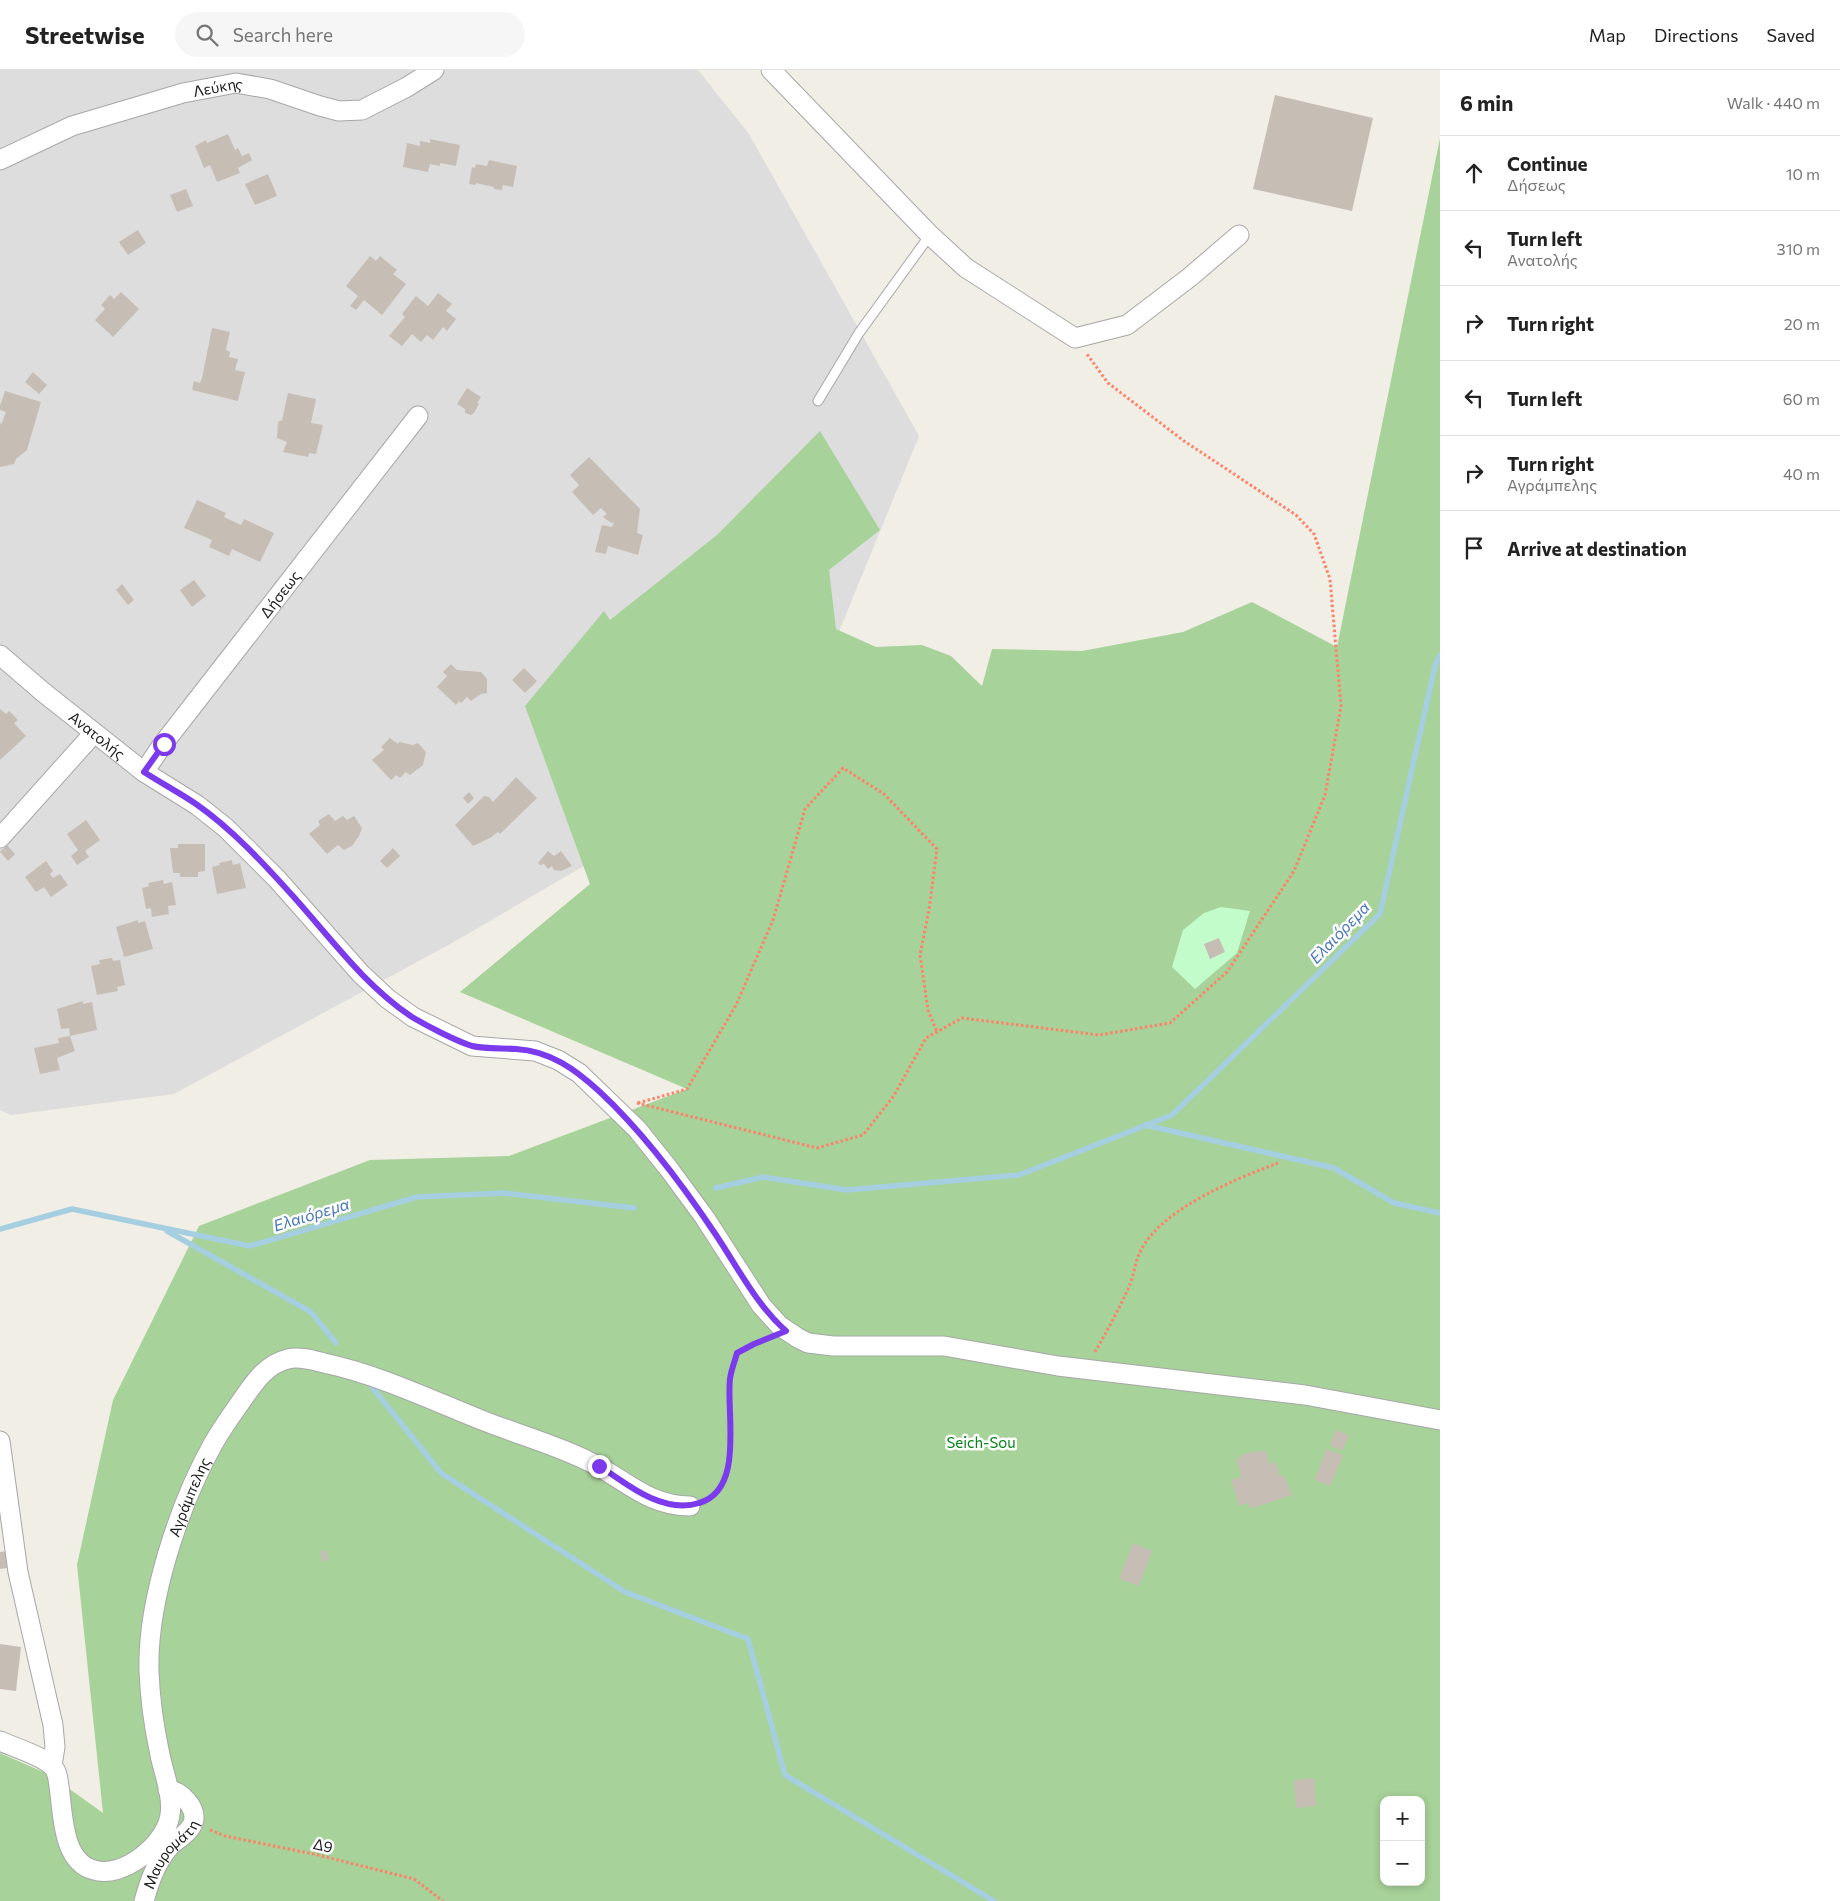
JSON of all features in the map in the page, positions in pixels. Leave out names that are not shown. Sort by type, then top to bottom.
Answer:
[{"type":"street","name":"Λεύκης","points":[[0,160],[72,126],[183,93],[236,83],[270,89],[329,108],[362,110],[407,87],[434,70]]},
{"type":"street","points":[[771,70],[930,234],[966,268],[1075,338],[1127,325],[1239,235]]},
{"type":"street","name":"Δήσεως","points":[[144,772],[418,416]]},
{"type":"street","name":"Ανατολής","points":[[0,655],[144,772],[197,804],[237,838],[277,879],[361,974],[382,994],[413,1017],[472,1046],[519,1049],[546,1055],[568,1065],[586,1080],[637,1129],[705,1218],[761,1305],[786,1331],[803,1341],[826,1346],[944,1346],[1085,1369],[1305,1395],[1374,1406],[1440,1420]]},
{"type":"street","points":[[0,838],[94,733]]},
{"type":"street","name":"Αγράμπελης","points":[[52,1766],[58,1779],[71,1851],[81,1864],[98,1872],[113,1871],[129,1866],[166,1829],[170,1816],[168,1790],[153,1716],[149,1671],[155,1611],[166,1560],[181,1515],[212,1446],[257,1380],[264,1372],[288,1358],[298,1358],[344,1367],[373,1376],[482,1421],[581,1457],[651,1499],[673,1505],[690,1506]]},
{"type":"street","points":[[0,1441],[18,1572],[53,1725],[55,1747],[52,1766],[0,1741]]},
{"type":"street","name":"Μαυρομάτη","points":[[144,1901],[148,1884],[159,1861],[193,1822],[192,1812],[182,1795],[177,1791],[168,1790]]},
{"type":"lane","points":[[818,401],[859,333],[930,234]]},
{"type":"path","points":[[628,1100],[817,1148],[863,1135],[893,1096],[926,1038],[962,1018],[1099,1035],[1170,1023],[1227,972],[1294,871],[1325,795],[1341,706],[1330,579],[1314,534],[1296,515],[1184,441],[1108,382],[1075,338]]},
{"type":"path","points":[[637,1103],[688,1089],[736,1005],[773,920],[805,809],[843,768],[884,794],[937,850],[929,910],[920,955],[928,1010],[937,1032]]},
{"type":"path","points":[[1085,1369],[1106,1334],[1129,1286],[1141,1250],[1158,1229],[1185,1206],[1226,1185],[1278,1163]]},
{"type":"path","points":[[690,1506],[707,1501],[722,1487],[729,1464],[731,1423],[730,1378],[737,1353],[786,1331]]},
{"type":"path","name":"Δ9","points":[[193,1822],[225,1836],[318,1855],[414,1878],[443,1901]]},
{"type":"shaded area","points":[[0,70],[698,70],[749,134],[919,436],[793,744],[452,943],[174,1094],[11,1115],[0,1110]]},
{"type":"green space","name":"Seich-Sou","points":[[1440,138],[1440,1901],[0,1901],[0,1753],[50,1775],[103,1813],[77,1565],[113,1400],[199,1226],[370,1160],[509,1156],[687,1089],[460,992],[590,884],[525,706],[604,611],[610,620],[717,535],[820,431],[880,530],[829,570],[836,629],[876,647],[922,645],[951,656],[982,686],[992,649],[1082,651],[1183,632],[1252,602],[1337,647]]},
{"type":"green space","points":[[1221,907],[1250,911],[1237,953],[1195,989],[1172,967],[1183,930],[1204,913]]},
{"type":"building","points":[[1275,95],[1373,118],[1352,211],[1253,189]]},
{"type":"building","points":[[228,134],[235,150],[238,148],[242,156],[249,153],[252,160],[238,168],[240,173],[217,182],[210,165],[204,168],[195,146],[206,140],[207,143]]},
{"type":"building","points":[[430,139],[460,145],[456,166],[440,163],[440,166],[430,164],[428,172],[403,167],[407,143],[420,146],[420,141],[430,143]]},
{"type":"building","points":[[489,160],[517,166],[513,187],[503,185],[502,190],[476,183],[475,185],[469,184],[472,167],[475,168],[476,164],[487,166]]},
{"type":"building","points":[[268,174],[277,196],[255,205],[245,184]]},
{"type":"building","points":[[186,189],[193,206],[177,212],[170,195]]},
{"type":"building","points":[[138,230],[146,243],[128,255],[119,242]]},
{"type":"building","points":[[370,256],[376,261],[380,256],[397,270],[393,274],[406,284],[382,315],[364,300],[356,310],[350,306],[358,296],[346,286]]},
{"type":"building","points":[[121,292],[139,309],[113,337],[95,320],[105,309],[101,305],[110,295],[114,299]]},
{"type":"building","points":[[438,293],[452,304],[446,311],[456,319],[447,331],[443,327],[433,340],[427,335],[421,342],[412,334],[402,346],[389,336],[405,317],[402,314],[416,296],[428,306]]},
{"type":"building","points":[[212,328],[230,332],[226,350],[230,352],[229,357],[238,359],[235,370],[245,372],[238,401],[192,390],[194,381],[200,383],[202,378]]},
{"type":"building","points":[[33,372],[47,385],[39,394],[25,382]]},
{"type":"building","points":[[467,388],[481,397],[474,413],[471,415],[465,413],[465,409],[457,404]]},
{"type":"building","points":[[5,391],[41,402],[27,450],[16,459],[14,464],[0,467],[0,422],[1,425],[6,412],[0,410],[0,406]]},
{"type":"building","points":[[288,393],[316,399],[311,423],[323,425],[316,454],[309,453],[308,457],[283,452],[287,442],[277,438],[278,422],[282,420]]},
{"type":"building","points":[[589,457],[640,509],[637,533],[643,535],[638,555],[608,546],[606,554],[595,552],[602,525],[612,527],[614,522],[611,523],[603,517],[607,514],[601,508],[593,515],[572,492],[579,485],[570,475]]},
{"type":"building","points":[[197,500],[226,513],[224,517],[241,525],[244,519],[274,533],[260,562],[232,549],[229,556],[209,547],[212,540],[184,528]]},
{"type":"building","points":[[194,580],[206,596],[192,607],[180,590]]},
{"type":"building","points":[[122,584],[134,600],[128,605],[116,590]]},
{"type":"building","points":[[451,664],[457,670],[481,672],[487,679],[487,693],[481,694],[471,701],[467,697],[456,705],[437,687],[447,676],[443,672]]},
{"type":"building","points":[[524,668],[537,681],[525,693],[512,680]]},
{"type":"building","points":[[0,709],[6,714],[9,711],[18,720],[14,723],[26,736],[0,760]]},
{"type":"building","points":[[390,738],[398,744],[399,742],[413,745],[418,743],[426,752],[423,765],[410,775],[406,772],[400,778],[396,775],[391,780],[372,760],[384,750],[381,747]]},
{"type":"building","points":[[516,777],[537,798],[500,834],[498,832],[473,846],[455,825],[484,796],[489,797],[493,802]]},
{"type":"building","points":[[469,792],[474,798],[468,804],[463,798]]},
{"type":"building","points":[[329,814],[335,821],[343,816],[347,820],[354,816],[362,828],[352,846],[344,850],[338,845],[327,854],[309,834],[320,825],[318,821]]},
{"type":"building","points":[[86,820],[100,840],[85,851],[89,857],[77,865],[71,856],[78,850],[67,834]]},
{"type":"building","points":[[178,844],[205,844],[205,871],[198,872],[198,877],[180,877],[180,873],[173,873],[170,848],[178,848]]},
{"type":"building","points":[[7,845],[15,854],[8,861],[0,852]]},
{"type":"building","points":[[393,848],[400,856],[387,868],[380,861]]},
{"type":"building","points":[[548,851],[554,856],[561,851],[572,866],[561,871],[554,870],[552,866],[548,869],[544,864],[540,865],[538,863]]},
{"type":"building","points":[[232,860],[233,865],[240,863],[246,888],[217,894],[212,867]]},
{"type":"building","points":[[46,861],[53,871],[50,874],[53,878],[60,874],[68,885],[51,897],[44,887],[36,892],[25,877]]},
{"type":"building","points":[[163,880],[164,884],[172,882],[176,905],[168,906],[169,914],[152,917],[151,908],[146,909],[142,888],[149,886],[148,883]]},
{"type":"building","points":[[138,920],[138,923],[145,921],[153,949],[124,957],[116,927]]},
{"type":"building","points":[[1219,938],[1225,952],[1210,959],[1204,944]]},
{"type":"building","points":[[112,958],[113,961],[120,960],[125,985],[117,987],[118,991],[97,995],[91,966],[100,964],[99,960]]},
{"type":"building","points":[[83,1001],[83,1004],[92,1002],[97,1030],[70,1036],[69,1028],[61,1029],[57,1009]]},
{"type":"building","points":[[70,1036],[75,1051],[57,1058],[60,1070],[40,1074],[34,1048],[59,1043],[58,1038]]},
{"type":"building","points":[[1336,1430],[1349,1435],[1342,1451],[1330,1445]]},
{"type":"building","points":[[1326,1449],[1343,1455],[1330,1486],[1315,1480]]},
{"type":"building","points":[[1265,1450],[1270,1464],[1276,1462],[1280,1477],[1284,1475],[1292,1495],[1250,1509],[1248,1503],[1239,1506],[1231,1480],[1241,1477],[1236,1459],[1240,1458],[1239,1456],[1254,1451],[1254,1453]]},
{"type":"building","points":[[1133,1543],[1152,1551],[1139,1586],[1119,1579]]},
{"type":"building","points":[[326,1550],[329,1560],[323,1562],[320,1551]]},
{"type":"building","points":[[11,1551],[14,1567],[0,1569],[0,1552]]},
{"type":"building","points":[[0,1644],[21,1647],[16,1691],[0,1689]]},
{"type":"building","points":[[1314,1778],[1316,1806],[1296,1808],[1294,1780]]},
{"type":"waterway","name":"Ελαιόρεμα","points":[[716,1188],[763,1177],[847,1190],[1019,1175],[1172,1115],[1380,914],[1435,666],[1440,655]]},
{"type":"waterway","points":[[1145,1125],[1334,1168],[1394,1203],[1440,1213]]},
{"type":"waterway","name":"Ελαιόρεμα","points":[[0,1229],[72,1209],[250,1246],[417,1197],[504,1193],[634,1208]]},
{"type":"waterway","points":[[167,1231],[311,1312],[336,1343]]},
{"type":"waterway","points":[[372,1387],[441,1473],[625,1592],[748,1639],[785,1775],[994,1901]]},
{"type":"route","points":[[164,744],[144,772],[197,804],[237,838],[294,897],[345,957],[388,999],[413,1017],[472,1046],[519,1049],[546,1055],[558,1060],[579,1073],[600,1092],[637,1129],[669,1169],[705,1218],[761,1305],[786,1331],[737,1353],[730,1378],[731,1423],[729,1464],[722,1487],[707,1501],[690,1506],[659,1502],[633,1489],[599,1466]]}]
